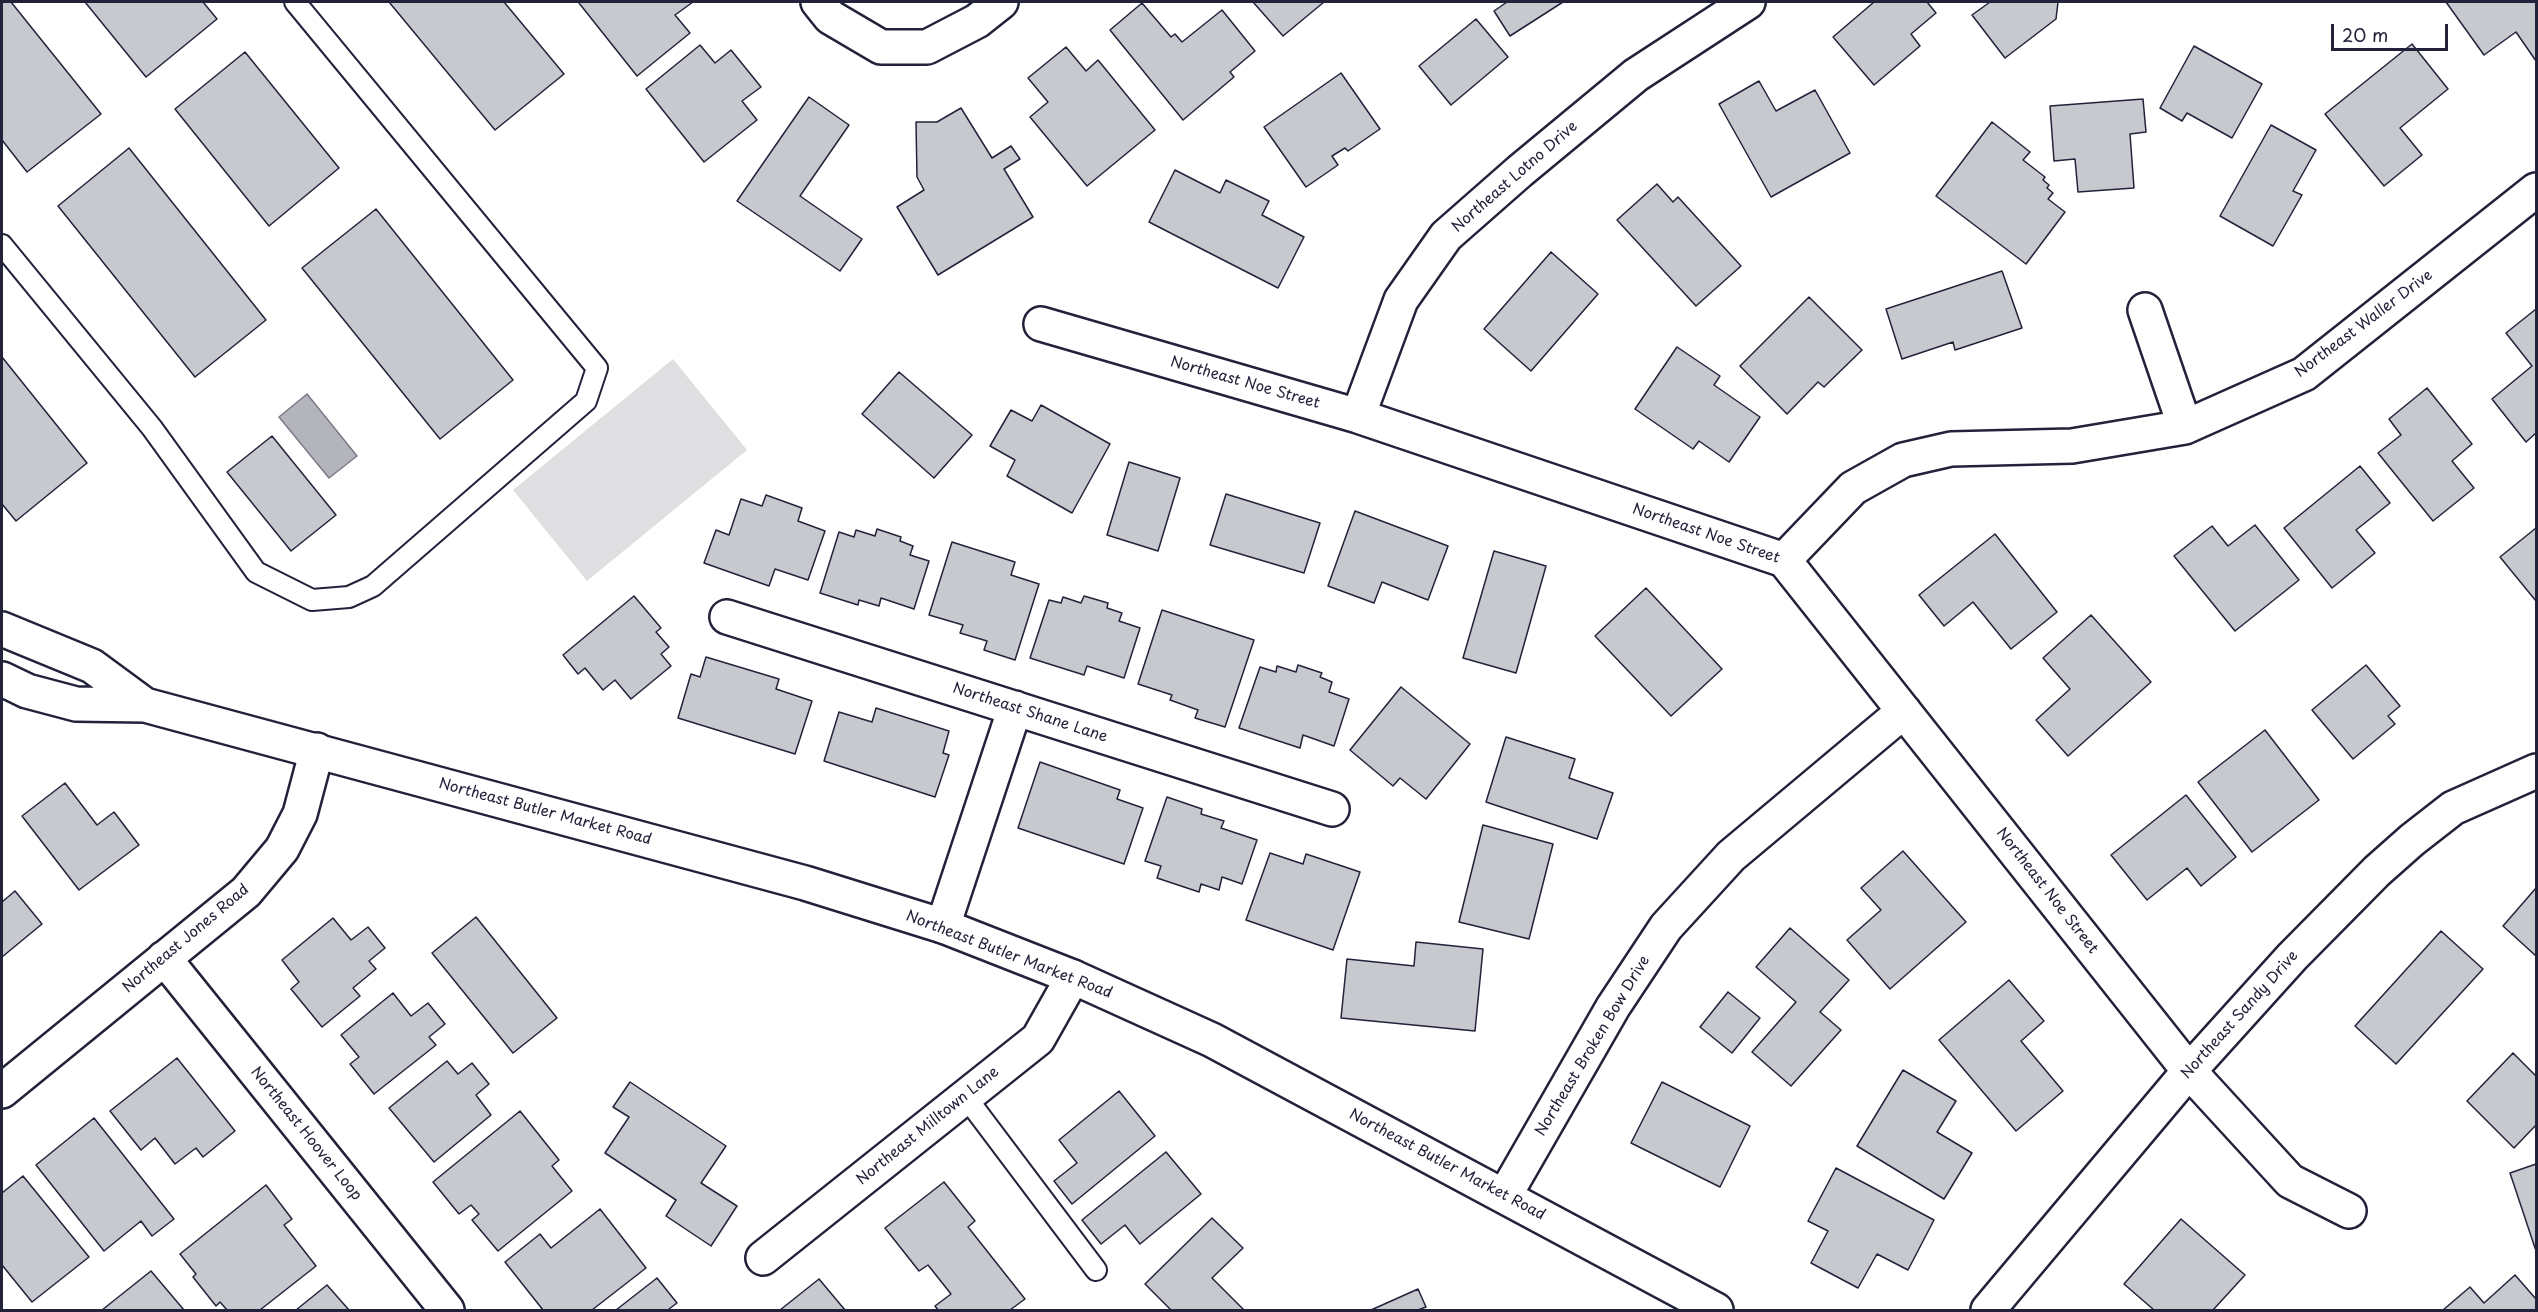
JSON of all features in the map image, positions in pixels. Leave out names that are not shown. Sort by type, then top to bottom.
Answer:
[{"type":"street","points":[[818,2],[830,17],[881,47],[927,47],[977,21],[1001,2]]},
{"type":"street","name":"Northeast Lotno Drive","points":[[1358,416],[1401,300],[1446,236],[1636,75],[1748,2]]},
{"type":"street","name":"Northeast Waller Drive","points":[[1784,560],[1852,488],[1903,460],[1951,449],[2072,446],[2185,427],[2304,374],[2536,190]]},
{"type":"street","points":[[2145,310],[2185,427]]},
{"type":"street","name":"Northeast Noe Street","points":[[1041,324],[1358,416],[1784,560],[2190,1071],[2289,1181],[2349,1211]]},
{"type":"street","name":"Northeast Shane Lane","points":[[728,617],[1332,810]]},
{"type":"street","name":"Northeast Butler Market Road","points":[[2,629],[92,666],[145,705]]},
{"type":"street","name":"Northeast Butler Market Road","points":[[2,680],[27,691],[76,704],[145,705],[805,883],[944,926],[1073,977],[1212,1040],[1505,1195],[1716,1311]]},
{"type":"street","points":[[944,926],[1015,708]]},
{"type":"street","name":"Northeast Broken Bow Drive","points":[[1505,1195],[1613,1006],[1666,927],[1731,856],[1904,711]]},
{"type":"street","name":"Northeast Jones Road","points":[[2,1091],[246,892],[282,849],[300,814],[317,750]]},
{"type":"street","name":"Northeast Sandy Drive","points":[[1988,1311],[2190,1071],[2292,957],[2377,871],[2453,808],[2536,771]]},
{"type":"street","name":"Northeast Hoover Loop","points":[[164,958],[447,1311]]},
{"type":"street","name":"Northeast Milltown Lane","points":[[763,1258],[1038,1039],[1073,977]]},
{"type":"lane","points":[[2,245],[152,428],[256,572],[312,600],[349,597],[373,586],[586,400],[597,368],[295,2]]},
{"type":"lane","points":[[965,1096],[1096,1270]]},
{"type":"shaded area","points":[[673,359],[747,450],[587,581],[513,490]]},
{"type":"shaded area","points":[[307,394],[357,456],[329,478],[279,417]]},
{"type":"building","points":[[2,2],[11,2],[101,114],[27,172],[2,140]]},
{"type":"building","points":[[85,2],[203,2],[217,19],[146,77]]},
{"type":"building","points":[[389,2],[504,2],[564,74],[495,130]]},
{"type":"building","points":[[580,2],[693,2],[675,15],[690,33],[637,76]]},
{"type":"building","points":[[1253,2],[1324,2],[1283,36]]},
{"type":"building","points":[[1507,2],[1563,2],[1510,36],[1494,11]]},
{"type":"building","points":[[1874,2],[1927,2],[1936,13],[1911,34],[1920,46],[1874,85],[1833,37]]},
{"type":"building","points":[[1990,2],[2058,2],[2056,19],[2005,58],[1972,15]]},
{"type":"building","points":[[2446,2],[2536,2],[2536,61],[2516,32],[2484,55]]},
{"type":"building","points":[[1142,3],[1171,37],[1175,34],[1182,42],[1222,10],[1255,51],[1230,72],[1234,77],[1183,120],[1110,30]]},
{"type":"building","points":[[1476,19],[1508,57],[1451,105],[1419,66]]},
{"type":"building","points":[[2412,44],[2448,89],[2400,128],[2422,155],[2384,186],[2325,114]]},
{"type":"building","points":[[700,45],[715,63],[731,50],[761,87],[742,101],[757,120],[704,162],[646,89]]},
{"type":"building","points":[[2194,46],[2262,84],[2232,138],[2187,113],[2182,121],[2160,108]]},
{"type":"building","points":[[1066,47],[1086,71],[1098,60],[1155,130],[1087,186],[1030,117],[1048,102],[1028,78]]},
{"type":"building","points":[[245,52],[339,168],[269,226],[175,109]]},
{"type":"building","points":[[1341,73],[1380,129],[1348,151],[1345,148],[1332,156],[1338,165],[1306,187],[1264,127]]},
{"type":"building","points":[[1759,81],[1776,111],[1815,90],[1850,153],[1771,197],[1719,104]]},
{"type":"building","points":[[809,97],[849,125],[800,196],[862,239],[840,271],[737,201]]},
{"type":"building","points":[[2143,99],[2146,132],[2130,134],[2134,188],[2078,192],[2075,159],[2054,161],[2050,106]]},
{"type":"building","points":[[961,108],[992,158],[1011,146],[1020,159],[1004,169],[1033,217],[938,275],[897,207],[924,190],[917,177],[916,122],[937,122]]},
{"type":"building","points":[[1992,122],[2030,152],[2023,160],[2045,177],[2043,180],[2049,185],[2047,188],[2053,193],[2048,199],[2065,212],[2026,264],[1936,196]]},
{"type":"building","points":[[2271,125],[2316,150],[2293,191],[2302,195],[2273,246],[2220,216]]},
{"type":"building","points":[[129,148],[266,320],[195,377],[58,206]]},
{"type":"building","points":[[1175,170],[1220,193],[1226,180],[1269,201],[1262,215],[1304,237],[1278,288],[1149,222]]},
{"type":"building","points":[[1657,184],[1673,202],[1678,197],[1741,266],[1696,306],[1617,220]]},
{"type":"building","points":[[376,209],[513,380],[440,439],[302,268]]},
{"type":"building","points":[[1551,252],[1598,294],[1531,371],[1484,329]]},
{"type":"building","points":[[2002,271],[2022,328],[1955,350],[1953,342],[1902,359],[1886,309]]},
{"type":"building","points":[[1809,297],[1862,350],[1824,387],[1818,382],[1787,414],[1740,366]]},
{"type":"building","points":[[2536,309],[2536,433],[2526,442],[2492,399],[2532,366],[2506,333]]},
{"type":"building","points":[[1677,347],[1720,376],[1714,385],[1760,417],[1729,462],[1699,441],[1693,449],[1635,409]]},
{"type":"building","points":[[2,357],[87,463],[16,521],[2,504]]},
{"type":"building","points":[[899,372],[972,435],[934,478],[862,414]]},
{"type":"building","points":[[2427,388],[2472,444],[2452,461],[2474,488],[2433,521],[2378,453],[2401,435],[2389,419]]},
{"type":"building","points":[[1041,405],[1110,444],[1072,513],[1007,476],[1015,460],[990,446],[1011,410],[1032,421]]},
{"type":"building","points":[[272,436],[336,515],[291,551],[227,472]]},
{"type":"building","points":[[1129,462],[1180,478],[1158,551],[1107,535]]},
{"type":"building","points":[[2360,466],[2390,503],[2356,530],[2375,553],[2332,588],[2284,528]]},
{"type":"building","points":[[1226,494],[1320,523],[1304,573],[1210,545]]},
{"type":"building","points":[[766,495],[802,508],[798,521],[825,531],[808,580],[775,569],[769,586],[704,563],[716,530],[729,535],[741,499],[762,506]]},
{"type":"building","points":[[1355,511],[1448,546],[1428,600],[1382,582],[1374,603],[1328,586]]},
{"type":"building","points":[[2255,525],[2299,580],[2235,631],[2174,556],[2212,526],[2228,546]]},
{"type":"building","points":[[2536,528],[2536,601],[2500,557]]},
{"type":"building","points":[[877,529],[901,537],[900,541],[913,546],[910,555],[929,561],[914,609],[881,598],[879,606],[859,600],[858,605],[820,593],[839,532],[854,537],[856,530],[875,536]]},
{"type":"building","points":[[1995,534],[2057,612],[2011,649],[1973,602],[1944,626],[1919,595]]},
{"type":"building","points":[[952,542],[1015,562],[1011,575],[1039,584],[1015,660],[984,650],[987,641],[960,633],[963,625],[929,615]]},
{"type":"building","points":[[1494,551],[1546,566],[1516,673],[1463,658]]},
{"type":"building","points":[[1646,588],[1722,669],[1671,716],[1595,636]]},
{"type":"building","points":[[634,596],[661,628],[656,632],[669,647],[661,654],[671,666],[631,699],[615,680],[603,690],[585,668],[578,674],[563,655]]},
{"type":"building","points":[[1084,596],[1108,603],[1107,608],[1122,613],[1119,621],[1140,628],[1124,678],[1087,666],[1084,675],[1030,658],[1049,600],[1061,603],[1063,597],[1081,603]]},
{"type":"building","points":[[1162,610],[1254,640],[1225,727],[1195,718],[1198,710],[1170,700],[1172,695],[1138,684]]},
{"type":"building","points":[[2091,615],[2151,682],[2068,756],[2036,720],[2070,689],[2043,658]]},
{"type":"building","points":[[706,657],[779,679],[776,689],[812,701],[795,754],[678,718],[691,674],[700,677]]},
{"type":"building","points":[[1298,665],[1322,673],[1320,677],[1332,682],[1329,692],[1349,699],[1334,746],[1303,735],[1300,748],[1239,728],[1260,667],[1276,672],[1277,666],[1296,672]]},
{"type":"building","points":[[2366,665],[2400,706],[2388,716],[2395,724],[2353,759],[2312,710]]},
{"type":"building","points":[[1401,687],[1470,744],[1426,799],[1400,778],[1393,786],[1350,750]]},
{"type":"building","points":[[876,708],[949,731],[943,753],[949,755],[935,797],[824,761],[839,712],[872,722]]},
{"type":"building","points":[[2265,730],[2319,800],[2252,852],[2198,782]]},
{"type":"building","points":[[1506,737],[1575,759],[1569,778],[1613,793],[1597,839],[1486,802]]},
{"type":"building","points":[[1040,762],[1120,790],[1117,799],[1143,808],[1124,864],[1018,828]]},
{"type":"building","points":[[65,783],[97,825],[114,812],[139,845],[79,890],[22,816]]},
{"type":"building","points":[[2186,795],[2236,857],[2201,886],[2187,868],[2147,900],[2111,855]]},
{"type":"building","points":[[1167,797],[1202,809],[1201,814],[1224,821],[1221,828],[1257,840],[1242,884],[1222,877],[1219,890],[1201,884],[1199,892],[1157,878],[1161,866],[1145,861]]},
{"type":"building","points":[[1483,825],[1553,844],[1529,939],[1459,922]]},
{"type":"building","points":[[1903,851],[1966,922],[1890,989],[1847,940],[1881,910],[1861,888]]},
{"type":"building","points":[[1270,853],[1303,864],[1306,854],[1360,872],[1333,950],[1246,920]]},
{"type":"building","points":[[2536,888],[2536,956],[2503,926]]},
{"type":"building","points":[[15,891],[42,924],[2,957],[2,902]]},
{"type":"building","points":[[476,917],[557,1018],[513,1053],[432,953]]},
{"type":"building","points":[[333,918],[351,940],[368,927],[385,948],[369,961],[376,969],[353,988],[360,996],[322,1027],[291,989],[299,982],[282,960]]},
{"type":"building","points":[[1790,928],[1849,980],[1820,1012],[1841,1030],[1791,1086],[1752,1052],[1796,1002],[1756,967]]},
{"type":"building","points":[[2441,931],[2483,969],[2396,1064],[2355,1026]]},
{"type":"building","points":[[1416,942],[1483,949],[1475,1031],[1341,1018],[1347,959],[1414,966]]},
{"type":"building","points":[[2009,980],[2044,1021],[2021,1041],[2063,1091],[2016,1131],[1939,1040]]},
{"type":"building","points":[[1728,992],[1760,1018],[1732,1053],[1700,1027]]},
{"type":"building","points":[[393,993],[411,1016],[428,1003],[445,1024],[429,1037],[436,1045],[374,1094],[350,1064],[359,1057],[341,1035]]},
{"type":"building","points":[[2513,1053],[2536,1076],[2536,1125],[2514,1148],[2467,1101]]},
{"type":"building","points":[[177,1058],[235,1131],[203,1157],[196,1148],[175,1164],[155,1138],[141,1150],[110,1111]]},
{"type":"building","points":[[447,1061],[458,1074],[472,1063],[489,1084],[476,1095],[491,1115],[434,1162],[389,1108]]},
{"type":"building","points":[[1903,1070],[1956,1101],[1937,1132],[1972,1153],[1944,1199],[1857,1146]]},
{"type":"building","points":[[630,1082],[726,1146],[701,1183],[737,1206],[711,1246],[666,1216],[676,1200],[605,1153],[629,1117],[613,1107]]},
{"type":"building","points":[[1662,1082],[1750,1126],[1720,1187],[1631,1143]]},
{"type":"building","points":[[1119,1091],[1155,1136],[1072,1204],[1054,1181],[1077,1163],[1059,1140]]},
{"type":"building","points":[[520,1111],[559,1160],[552,1166],[572,1191],[498,1251],[472,1220],[479,1214],[471,1205],[459,1214],[433,1182]]},
{"type":"building","points":[[94,1118],[174,1219],[152,1236],[141,1221],[104,1251],[36,1165]]},
{"type":"building","points":[[1166,1152],[1201,1194],[1140,1244],[1125,1225],[1101,1244],[1082,1220]]},
{"type":"building","points":[[2536,1164],[2536,1251],[2510,1173]]},
{"type":"building","points":[[1836,1168],[1934,1220],[1908,1270],[1877,1254],[1858,1288],[1811,1263],[1828,1231],[1808,1221]]},
{"type":"building","points":[[23,1176],[89,1257],[32,1302],[2,1265],[2,1193]]},
{"type":"building","points":[[944,1182],[975,1221],[968,1227],[1025,1299],[1010,1310],[938,1310],[935,1306],[951,1294],[928,1265],[919,1271],[885,1228]]},
{"type":"building","points":[[266,1185],[292,1219],[284,1225],[316,1266],[260,1310],[227,1310],[220,1302],[216,1306],[193,1277],[196,1274],[180,1254]]},
{"type":"building","points":[[600,1209],[646,1268],[592,1310],[543,1310],[505,1262],[540,1234],[551,1248]]},
{"type":"building","points":[[1212,1218],[1243,1248],[1212,1278],[1244,1310],[1171,1310],[1145,1284]]},
{"type":"building","points":[[2181,1219],[2245,1275],[2213,1310],[2154,1310],[2124,1284]]},
{"type":"building","points":[[151,1271],[184,1310],[102,1310]]},
{"type":"building","points":[[2515,1275],[2536,1299],[2536,1310],[2443,1310],[2470,1287],[2484,1303]]},
{"type":"building","points":[[657,1278],[677,1303],[669,1309],[671,1310],[616,1310]]},
{"type":"building","points":[[819,1279],[845,1310],[780,1310]]},
{"type":"building","points":[[327,1285],[349,1310],[296,1310]]},
{"type":"building","points":[[1418,1289],[1426,1307],[1418,1310],[1371,1310]]}]
